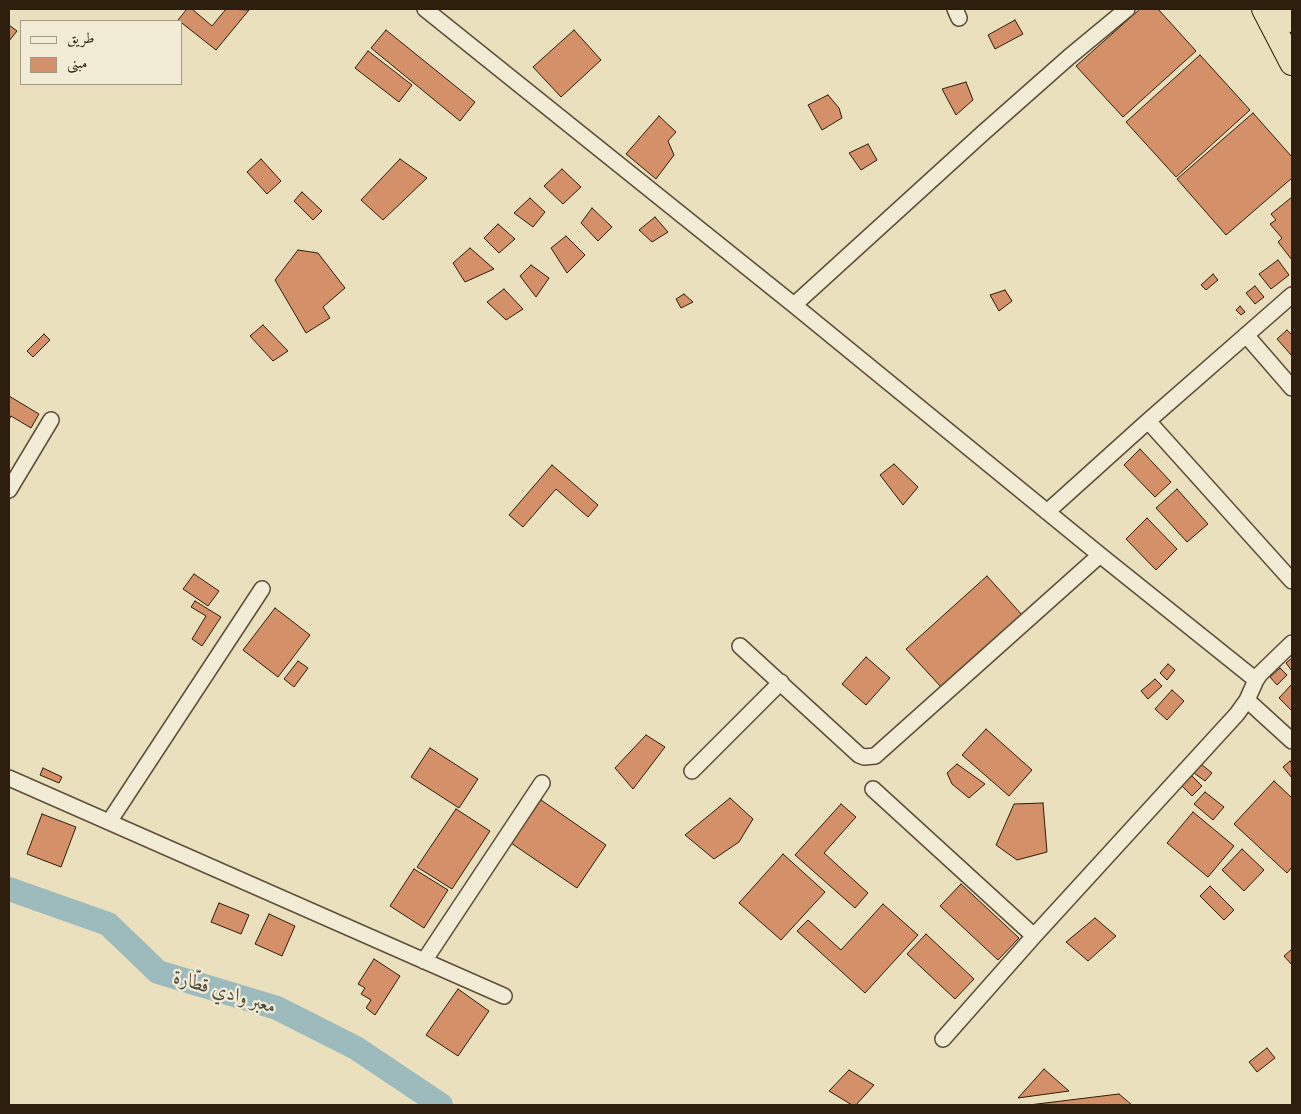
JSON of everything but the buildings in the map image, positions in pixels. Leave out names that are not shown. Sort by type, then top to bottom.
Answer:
[{"type":"highway","points":[[1264,9],[1292,63]]},
{"type":"highway","points":[[1286,9],[1292,20]]},
{"type":"street","points":[[425,9],[794,305],[1256,680]]},
{"type":"street","points":[[794,305],[983,133],[1127,9]]},
{"type":"street","points":[[1047,512],[1292,295]]},
{"type":"street","points":[[1246,335],[1292,388]]},
{"type":"street","points":[[9,490],[51,420]]},
{"type":"street","points":[[1148,421],[1292,580]]},
{"type":"street","points":[[740,646],[859,755],[864,757],[875,756],[1100,555]]},
{"type":"street","points":[[109,822],[262,589]]},
{"type":"street","points":[[943,1039],[1034,936],[1230,722],[1247,700],[1256,680],[1292,643]]},
{"type":"street","points":[[692,771],[781,682]]},
{"type":"street","points":[[1247,700],[1292,740]]},
{"type":"street","points":[[9,778],[504,996]]},
{"type":"street","points":[[424,961],[542,783]]},
{"type":"street","points":[[874,789],[1034,936]]},
{"type":"waterway","name":"معبر وادي قطّارة","points":[[9,889],[108,924],[158,972],[277,1008],[356,1048],[441,1105]]}]
